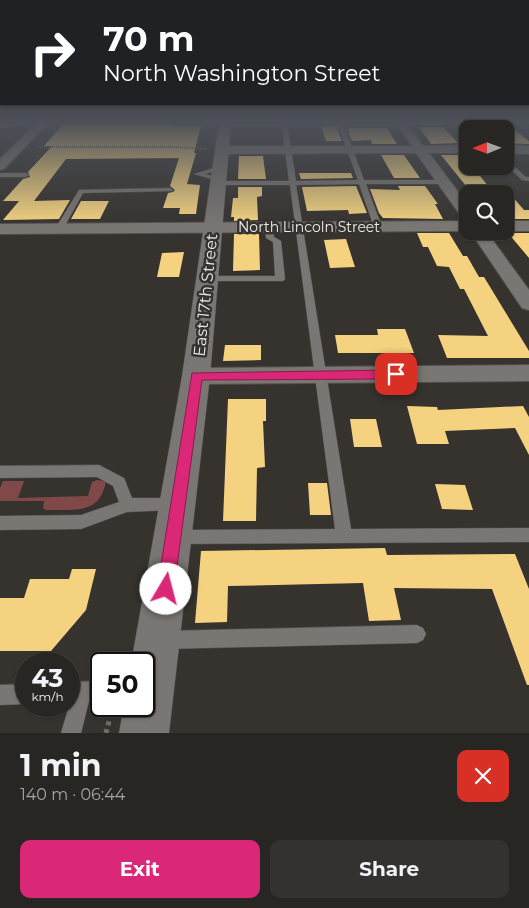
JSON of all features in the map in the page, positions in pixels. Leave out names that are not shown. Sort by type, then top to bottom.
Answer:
[{"type":"main road","name":"East 17th Street","points":[[155,655],[196,376],[212,228],[215,160]]},
{"type":"main road","name":"East 17th Street","points":[[144,733],[145,717]]},
{"type":"street","points":[[0,166],[9,157]]},
{"type":"street","points":[[215,160],[235,157]]},
{"type":"street","points":[[426,157],[459,204]]},
{"type":"street","name":"North Lincoln Street","points":[[0,229],[459,226]]},
{"type":"street","points":[[514,226],[529,226]]},
{"type":"street","points":[[485,240],[527,297]]},
{"type":"street","points":[[196,376],[529,373]]},
{"type":"lane","points":[[289,157],[344,536]]},
{"type":"lane","points":[[352,157],[378,227]]},
{"type":"lane","points":[[215,160],[293,183],[443,182]]},
{"type":"lane","points":[[514,168],[527,180]]},
{"type":"lane","points":[[0,175],[26,175]]},
{"type":"lane","points":[[59,229],[81,191],[170,190]]},
{"type":"lane","points":[[206,279],[280,279],[277,241],[270,238],[269,227]]},
{"type":"lane","points":[[0,472],[98,471],[119,482],[127,505]]},
{"type":"lane","points":[[0,523],[81,522],[127,505],[178,504]]},
{"type":"lane","points":[[173,537],[529,535]]},
{"type":"lane","points":[[158,641],[417,634]]},
{"type":"lane","points":[[0,695],[15,694]]},
{"type":"lane","points":[[71,733],[73,717]]},
{"type":"path","points":[[106,733],[110,717]]},
{"type":"shaded area","points":[[97,480],[106,481],[103,492],[98,500],[91,505],[75,510],[46,510],[43,508],[44,501],[0,501],[0,488],[3,481],[24,481],[18,498],[88,496],[92,482]]},
{"type":"building","points":[[42,157],[195,157],[187,184],[200,185],[196,214],[179,214],[180,208],[163,208],[168,193],[175,190],[170,186],[179,158],[66,159],[34,201],[70,200],[59,219],[3,220],[19,201],[3,201],[23,179],[30,177],[28,172]]},
{"type":"building","points":[[239,157],[263,157],[266,179],[238,179]]},
{"type":"building","points":[[382,157],[406,157],[420,178],[394,178]]},
{"type":"building","points":[[443,157],[459,157],[459,175],[479,175],[487,185],[465,185]]},
{"type":"building","points":[[299,173],[351,173],[353,178],[301,179]]},
{"type":"building","points":[[356,186],[367,213],[349,214],[348,210],[307,211],[302,187]]},
{"type":"building","points":[[398,186],[425,186],[438,204],[435,204],[443,219],[383,218],[379,213],[370,189],[400,190]]},
{"type":"building","points":[[238,187],[262,187],[262,196],[257,197],[258,220],[234,221],[234,217],[231,217],[233,198],[238,198]]},
{"type":"building","points":[[514,198],[524,210],[529,210],[529,219],[514,219]]},
{"type":"building","points":[[81,201],[109,201],[100,219],[71,219]]},
{"type":"building","points":[[417,233],[449,233],[463,256],[467,256],[479,277],[484,277],[529,351],[529,358],[447,358],[438,335],[488,336],[464,289],[460,289],[449,267],[437,266],[428,247],[423,247]]},
{"type":"building","points":[[514,233],[529,233],[529,258],[514,240]]},
{"type":"building","points":[[234,234],[259,234],[260,270],[233,271]]},
{"type":"building","points":[[346,239],[355,267],[330,268],[324,240]]},
{"type":"building","points":[[184,252],[179,277],[157,277],[162,253]]},
{"type":"building","points":[[377,329],[405,329],[414,353],[338,353],[335,335],[378,335]]},
{"type":"building","points":[[225,345],[261,345],[261,360],[223,361]]},
{"type":"building","points":[[228,399],[266,399],[266,421],[263,421],[265,467],[257,468],[256,521],[223,521]]},
{"type":"building","points":[[407,406],[437,407],[438,410],[523,406],[529,417],[529,455],[515,428],[445,431],[449,444],[417,444]]},
{"type":"building","points":[[350,419],[376,419],[382,447],[354,447]]},
{"type":"building","points":[[308,483],[327,483],[331,515],[310,515]]},
{"type":"building","points":[[435,484],[465,485],[473,510],[442,509]]},
{"type":"building","points":[[385,548],[387,555],[515,554],[529,589],[529,685],[527,685],[492,589],[394,588],[401,620],[369,621],[363,583],[228,586],[227,622],[195,623],[201,551]]},
{"type":"building","points":[[72,569],[96,569],[86,610],[51,651],[0,651],[0,598],[24,598],[30,579],[69,579]]},
{"type":"route","points":[[166,589],[196,376],[396,374]]}]
